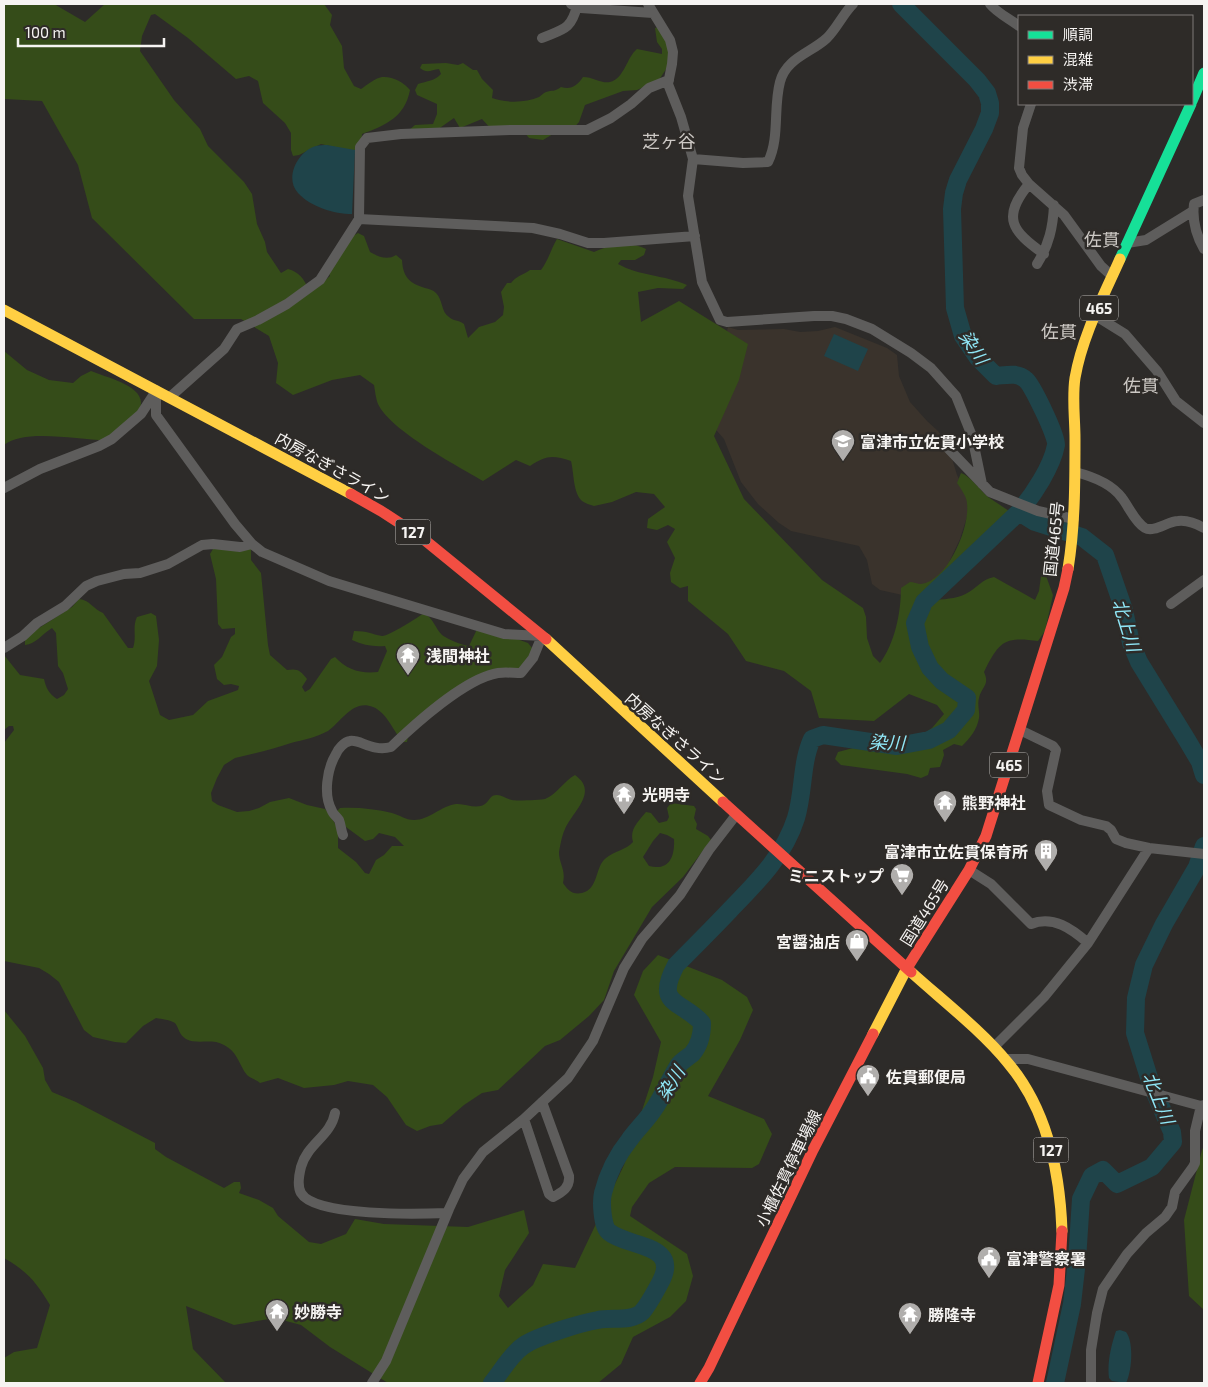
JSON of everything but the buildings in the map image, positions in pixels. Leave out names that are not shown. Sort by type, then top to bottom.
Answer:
[{"type":"main road","name":"国道465号","points":[[1193,98],[1204,73]]},
{"type":"main road","name":"国道465号","points":[[907,968],[969,870],[986,836],[1064,588],[1070,562],[1076,424],[1073,389],[1080,357],[1112,276],[1190,105]]},
{"type":"main road","name":"内房なぎさライン","points":[[4,310],[311,472],[413,532],[542,636],[672,757],[764,838],[1006,1059],[1030,1095],[1040,1120],[1051,1152],[1062,1208],[1062,1253],[1055,1305],[1038,1383]]},
{"type":"main road","name":"小櫃佐貫停車場線","points":[[700,1383],[709,1368],[813,1150],[907,968]]},
{"type":"street","points":[[693,159],[743,163],[768,162],[773,151],[780,82],[786,69],[794,60],[827,37],[853,4]]},
{"type":"street","points":[[990,4],[994,9],[1018,25]]},
{"type":"street","points":[[542,38],[568,26],[574,17],[574,5],[581,8],[650,8],[670,40],[672,64],[668,80],[693,159],[688,196],[702,282],[720,320],[727,322],[814,316],[846,319],[872,328],[931,368],[956,396],[972,436],[982,484]]},
{"type":"street","points":[[170,398],[224,348],[237,329],[287,304],[320,280],[359,219],[360,147],[367,138],[401,134],[510,130],[587,130],[611,118],[649,88],[668,80]]},
{"type":"street","points":[[1031,105],[1023,128],[1019,168],[1029,184],[1064,215],[1101,266],[1112,276]]},
{"type":"street","points":[[1029,184],[1015,202],[1013,225],[1019,233],[1044,254]]},
{"type":"street","points":[[1204,200],[1194,204],[1193,210],[1196,231],[1204,249]]},
{"type":"street","points":[[1037,264],[1044,254],[1050,239],[1054,222],[1054,205]]},
{"type":"street","points":[[1127,242],[1146,240],[1193,210]]},
{"type":"street","points":[[359,219],[534,228],[588,243],[695,236]]},
{"type":"street","points":[[1096,316],[1125,334],[1157,371],[1176,401],[1204,423]]},
{"type":"street","points":[[4,488],[40,469],[112,439],[141,414],[156,390]]},
{"type":"street","points":[[156,390],[156,415],[234,524],[252,544],[268,555],[329,581],[504,634],[542,636],[533,658],[521,673],[497,673],[470,684],[449,697],[391,747],[382,749],[351,740],[345,743],[337,751],[328,772],[328,790],[332,811],[339,820],[343,835]]},
{"type":"street","points":[[944,444],[990,492],[1073,523]]},
{"type":"street","points":[[1075,472],[1091,477],[1115,491],[1146,528],[1151,530],[1178,521],[1189,522],[1204,528]]},
{"type":"street","points":[[4,648],[23,636],[37,623],[65,606],[86,586],[97,581],[124,574],[140,573],[168,564],[202,545],[212,544],[240,547],[252,544]]},
{"type":"street","points":[[1171,604],[1204,580]]},
{"type":"street","points":[[1020,730],[1053,746],[1056,750],[1048,791],[1049,805],[1081,820],[1106,826],[1111,830],[1116,839],[1149,848],[1201,853]]},
{"type":"street","points":[[372,1383],[386,1361],[462,1179],[483,1152],[524,1120],[568,1078],[593,1041],[624,968],[642,939],[680,895],[709,850],[736,815]]},
{"type":"street","points":[[994,1047],[1044,998],[1088,943],[1149,848]]},
{"type":"street","points":[[969,870],[991,884],[1031,924],[1041,920],[1056,922],[1076,932],[1088,943]]},
{"type":"street","points":[[1006,1059],[1028,1059],[1203,1105],[1195,1132],[1195,1163],[1175,1192],[1172,1207],[1165,1217],[1146,1233],[1127,1254],[1103,1289],[1096,1314],[1091,1350],[1092,1383]]},
{"type":"street","points":[[524,1120],[549,1194],[554,1197],[566,1188],[569,1183],[569,1176],[542,1102]]},
{"type":"street","points":[[335,1113],[330,1129],[308,1152],[301,1165],[298,1182],[301,1193],[308,1201],[353,1211],[374,1213],[447,1212]]},
{"type":"shaded area","name":"富津市立佐貫小学校","points":[[728,327],[738,330],[784,329],[800,332],[818,331],[835,327],[887,348],[897,355],[899,376],[910,402],[947,442],[957,475],[971,504],[960,539],[943,575],[907,596],[880,590],[872,584],[867,560],[859,546],[791,531],[758,504],[741,482],[724,439],[710,423]]},
{"type":"green space","points":[[4,4],[54,4],[85,22],[105,4],[324,4],[332,15],[330,25],[342,46],[344,68],[354,86],[361,89],[377,79],[390,77],[398,80],[410,90],[404,107],[399,113],[379,127],[362,134],[360,144],[353,151],[321,144],[293,156],[291,133],[285,123],[263,103],[258,81],[249,76],[236,79],[188,38],[155,14],[151,15],[142,36],[140,51],[174,100],[200,129],[208,146],[244,182],[252,194],[257,224],[267,252],[281,273],[288,269],[295,272],[303,279],[308,288],[323,282],[330,276],[328,271],[351,237],[358,233],[364,236],[370,252],[386,258],[396,255],[402,260],[405,275],[415,284],[436,293],[446,315],[464,324],[468,338],[479,327],[495,322],[503,315],[504,307],[501,292],[507,283],[511,283],[517,277],[530,270],[541,270],[557,239],[594,252],[606,247],[620,245],[634,245],[646,249],[644,255],[635,260],[621,260],[618,264],[635,271],[687,285],[683,289],[658,288],[638,292],[641,322],[679,301],[748,344],[739,380],[714,436],[744,499],[822,580],[863,608],[866,617],[867,638],[873,656],[880,663],[890,646],[896,627],[901,588],[910,582],[921,584],[931,581],[948,563],[961,539],[965,526],[967,504],[964,493],[957,483],[961,473],[988,497],[1009,511],[1011,520],[971,569],[937,600],[962,596],[983,581],[994,577],[1035,600],[1039,591],[1041,576],[1045,573],[1053,595],[1045,631],[1038,641],[1010,641],[1004,643],[994,654],[984,672],[986,683],[979,698],[979,718],[975,730],[962,746],[954,744],[943,750],[944,755],[940,767],[930,768],[928,775],[921,778],[907,774],[841,765],[835,759],[838,752],[919,737],[932,728],[944,714],[937,705],[909,694],[874,721],[819,718],[811,691],[784,671],[746,661],[728,634],[688,601],[688,586],[680,588],[671,582],[670,573],[675,558],[667,542],[675,529],[668,525],[657,530],[647,528],[648,519],[665,507],[654,494],[636,492],[612,502],[594,506],[589,505],[582,501],[577,493],[571,461],[554,457],[545,458],[530,466],[516,460],[483,481],[425,447],[396,425],[378,404],[374,385],[360,375],[332,380],[293,395],[276,383],[278,363],[269,336],[241,319],[194,319],[92,218],[78,165],[42,101],[5,99],[4,135]]},
{"type":"green space","points":[[659,27],[670,50],[668,66],[659,80],[637,90],[623,91],[585,105],[579,122],[572,130],[553,134],[543,140],[529,138],[524,132],[493,131],[482,119],[460,128],[454,118],[434,132],[409,130],[415,125],[433,124],[437,114],[437,104],[417,95],[415,90],[418,84],[441,74],[439,69],[422,70],[420,68],[422,64],[446,63],[458,65],[463,63],[473,70],[477,70],[482,79],[493,90],[492,98],[522,101],[539,97],[545,92],[561,87],[568,88],[574,86],[583,77],[604,82],[615,80],[619,77],[637,49],[662,54],[662,49],[657,42],[655,28]]},
{"type":"green space","points":[[4,351],[27,370],[49,380],[73,383],[91,371],[118,381],[135,391],[140,398],[141,406],[130,422],[105,440],[38,436],[13,440],[4,445]]},
{"type":"green space","points":[[213,549],[251,549],[251,560],[261,573],[270,655],[287,670],[294,669],[303,674],[307,679],[302,687],[305,692],[310,689],[331,659],[335,657],[349,668],[366,672],[378,672],[387,651],[385,646],[368,645],[352,640],[354,631],[382,636],[424,613],[442,635],[469,646],[479,625],[528,643],[533,649],[528,669],[494,672],[467,684],[408,737],[407,742],[402,742],[378,709],[366,705],[354,708],[328,731],[319,735],[235,758],[224,765],[211,793],[212,801],[218,805],[237,812],[249,811],[270,802],[289,798],[325,809],[338,829],[338,848],[356,862],[365,873],[369,874],[376,860],[384,855],[392,846],[404,846],[395,837],[379,833],[373,839],[365,841],[346,827],[336,812],[340,808],[373,809],[414,820],[451,805],[482,806],[495,795],[514,800],[545,799],[575,775],[582,781],[585,788],[584,795],[582,802],[565,829],[559,852],[564,874],[563,883],[573,893],[587,891],[594,882],[600,866],[606,858],[633,842],[632,833],[646,812],[651,813],[659,823],[667,821],[669,817],[667,808],[671,803],[694,806],[696,809],[694,818],[697,824],[696,829],[711,840],[683,877],[652,907],[614,971],[604,1000],[589,1016],[560,1040],[545,1046],[498,1090],[482,1093],[464,1105],[442,1124],[417,1131],[406,1125],[387,1097],[373,1085],[348,1081],[334,1085],[304,1088],[278,1078],[260,1083],[247,1075],[229,1048],[215,1042],[190,1041],[180,1033],[175,1023],[168,1020],[156,1018],[143,1026],[126,1043],[93,1037],[84,1030],[59,982],[39,968],[4,961],[4,743],[14,730],[13,726],[9,726],[4,730],[4,655],[20,675],[44,679],[48,690],[57,699],[64,695],[68,689],[63,673],[58,666],[56,633],[52,628],[36,641],[25,645],[25,639],[28,635],[72,607],[79,599],[86,601],[103,613],[128,648],[133,648],[137,617],[151,613],[156,616],[159,640],[157,666],[149,681],[160,715],[169,720],[193,715],[208,701],[238,690],[239,686],[224,685],[217,679],[214,665],[222,657],[231,637],[235,634],[235,628],[222,629],[218,624],[216,579],[210,554]],"holes":[[[660,833],[674,839],[672,857],[666,864],[661,866],[649,866],[643,857]]]},
{"type":"green space","points":[[658,955],[722,980],[747,997],[753,1010],[740,1040],[708,1096],[764,1119],[772,1134],[759,1164],[752,1168],[675,1167],[649,1183],[632,1207],[630,1216],[687,1254],[693,1276],[686,1301],[670,1317],[633,1337],[621,1364],[598,1383],[388,1383],[330,1347],[301,1325],[275,1318],[234,1325],[186,1306],[193,1349],[226,1383],[4,1383],[4,1358],[14,1352],[37,1348],[50,1305],[31,1278],[4,1258],[4,1010],[25,1036],[43,1068],[45,1080],[52,1092],[76,1102],[155,1143],[155,1149],[166,1157],[224,1188],[234,1182],[240,1182],[241,1188],[239,1193],[259,1200],[273,1208],[278,1216],[309,1242],[321,1244],[346,1234],[355,1219],[384,1224],[468,1227],[524,1210],[529,1233],[505,1270],[499,1296],[508,1308],[533,1285],[543,1264],[575,1268],[624,1165],[653,1077],[661,1042],[634,995],[643,971]]},
{"type":"green space","points":[[1204,1146],[1204,1310],[1189,1296],[1184,1220]]},
{"type":"water","points":[[327,145],[355,150],[352,214],[338,213],[316,206],[303,198],[294,187],[293,173],[299,159],[309,149]]},
{"type":"water","points":[[834,334],[868,349],[858,371],[824,356]]},
{"type":"water","points":[[1116,1331],[1126,1332],[1129,1337],[1131,1349],[1131,1364],[1126,1383],[1112,1381],[1109,1378],[1111,1349]]},
{"type":"waterway","name":"染川","points":[[492,1383],[514,1354],[530,1342],[559,1330],[590,1322],[633,1317],[642,1312],[649,1302],[665,1270],[664,1260],[650,1248],[609,1232],[603,1220],[602,1197],[611,1171],[621,1151],[654,1109],[678,1066],[692,1054],[700,1039],[702,1023],[673,1001],[669,995],[670,978],[676,965],[760,879],[777,856],[791,832],[799,808],[804,768],[812,739],[823,735],[897,746],[929,740],[949,730],[966,710],[967,698],[942,681],[930,668],[920,647],[915,623],[924,602],[1019,512],[1041,480],[1054,453],[1056,440],[1034,391],[1023,377],[1016,375],[996,376],[978,358],[963,336],[955,308],[952,209],[954,193],[958,180],[990,113],[987,93],[977,80],[901,4]]},
{"type":"waterway","name":"北上川","points":[[1019,512],[1035,522],[1082,537],[1105,555],[1124,610],[1131,643],[1139,662],[1200,762],[1204,775]]},
{"type":"waterway","name":"北上川","points":[[1055,1383],[1072,1304],[1081,1199],[1092,1176],[1103,1170],[1117,1184],[1152,1167],[1173,1142],[1172,1132],[1151,1084],[1135,1033],[1136,998],[1144,965],[1164,924],[1197,867],[1204,846]]},
{"type":"traffic: fast","points":[[1193,99],[1204,73]]},
{"type":"traffic: fast","points":[[1120,259],[1191,105]]},
{"type":"traffic: slow","points":[[1068,569],[1074,504],[1075,378],[1088,332],[1120,259]]},
{"type":"traffic: slow","points":[[4,310],[351,494]]},
{"type":"traffic: slow","points":[[546,639],[723,802]]},
{"type":"traffic: slow","points":[[873,1034],[907,968]]},
{"type":"traffic: slow","points":[[911,972],[998,1051],[1033,1100],[1049,1142],[1054,1164],[1061,1209],[1062,1231]]},
{"type":"traffic: jam","points":[[351,494],[421,537],[546,639]]},
{"type":"traffic: jam","points":[[907,968],[969,870],[986,836],[1064,588],[1068,569]]},
{"type":"traffic: jam","points":[[723,802],[911,972]]},
{"type":"traffic: jam","points":[[700,1383],[709,1368],[813,1150],[873,1034]]},
{"type":"traffic: jam","points":[[1038,1383],[1059,1285],[1062,1231]]},
{"type":"place","name":"富津市立佐貫小学校","points":[[843,462]]},
{"type":"place","name":"浅間神社","points":[[408,676]]},
{"type":"place","name":"光明寺","points":[[624,815]]},
{"type":"place","name":"熊野神社","points":[[945,823]]},
{"type":"place","name":"富津市立佐貫保育所","points":[[1046,872]]},
{"type":"place","name":"ミニストップ","points":[[902,896]]},
{"type":"place","name":"宮醤油店","points":[[857,962]]},
{"type":"place","name":"佐貫郵便局","points":[[868,1097]]},
{"type":"place","name":"富津警察署","points":[[989,1279]]},
{"type":"place","name":"妙勝寺","points":[[277,1332]]},
{"type":"place","name":"勝隆寺","points":[[910,1335]]},
{"type":"district","name":"芝ヶ谷","points":[[669,141]]},
{"type":"district","name":"佐貫","points":[[1102,239]]},
{"type":"district","name":"佐貫","points":[[1059,331]]},
{"type":"district","name":"佐貫","points":[[1141,385]]}]
